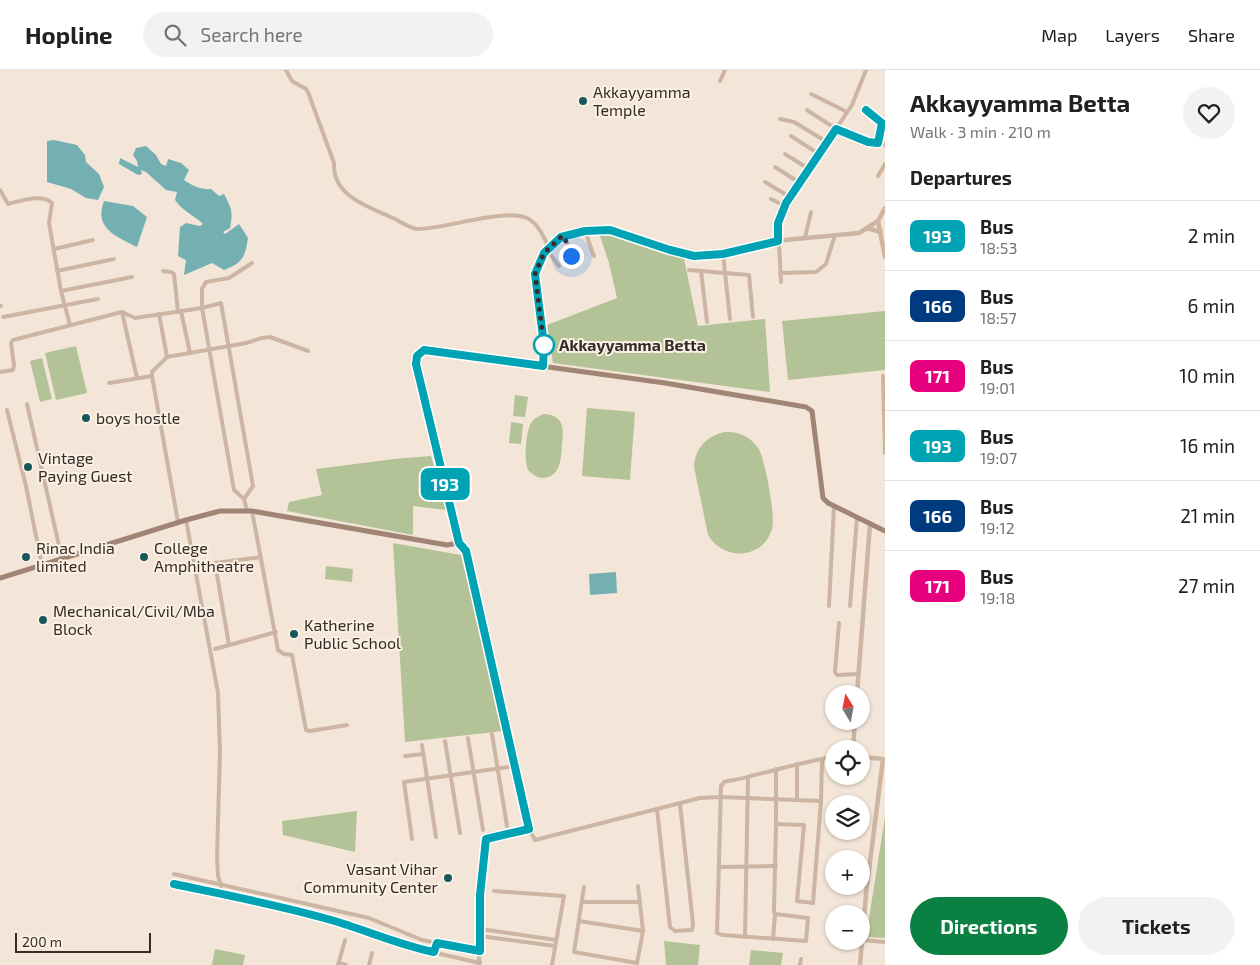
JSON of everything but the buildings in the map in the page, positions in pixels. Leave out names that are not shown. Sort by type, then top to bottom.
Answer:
[{"type":"main road","points":[[0,578],[178,522],[220,512],[249,511],[447,545],[459,543],[416,364],[417,356],[424,350],[665,383],[806,407],[812,411],[823,498],[828,503],[885,531]]},
{"type":"street","points":[[286,70],[292,80],[308,92],[334,163],[333,173],[341,187],[359,204],[416,229],[495,217],[516,216],[526,218],[541,232],[548,249],[560,266]]},
{"type":"street","points":[[720,81],[724,70]]},
{"type":"street","points":[[781,282],[778,223],[790,197],[852,105],[866,70]]},
{"type":"street","points":[[811,94],[847,112]]},
{"type":"street","points":[[807,110],[836,129],[868,142],[885,145]]},
{"type":"street","points":[[866,110],[882,123],[878,143]]},
{"type":"street","points":[[780,119],[794,122],[827,142]]},
{"type":"street","points":[[791,136],[819,154]]},
{"type":"street","points":[[785,154],[809,169]]},
{"type":"street","points":[[878,176],[885,164]]},
{"type":"street","points":[[775,167],[800,183]]},
{"type":"street","points":[[765,182],[790,197]]},
{"type":"street","points":[[0,190],[8,204],[41,198],[48,199],[52,203],[49,223],[61,291],[70,325]]},
{"type":"street","points":[[771,199],[785,206]]},
{"type":"street","points":[[543,366],[544,345],[535,274],[544,253],[561,237],[585,231],[610,230],[694,256],[723,254],[778,241],[859,233],[878,221],[885,208]]},
{"type":"street","points":[[805,238],[811,212]]},
{"type":"street","points":[[878,221],[885,257]]},
{"type":"street","points":[[867,228],[881,232]]},
{"type":"street","points":[[585,231],[594,256]]},
{"type":"street","points":[[780,274],[816,272],[826,264],[835,235]]},
{"type":"street","points":[[564,236],[571,256]]},
{"type":"street","points":[[54,250],[93,240]]},
{"type":"street","points":[[723,254],[730,319]]},
{"type":"street","points":[[57,271],[114,259]]},
{"type":"street","points":[[252,263],[229,278],[206,282],[202,289],[202,308],[234,490],[244,499],[249,511],[261,557],[278,650],[282,654],[292,655],[306,731],[310,732],[347,725]]},
{"type":"street","points":[[689,270],[748,274],[753,317]]},
{"type":"street","points":[[163,271],[174,274],[190,353]]},
{"type":"street","points":[[702,271],[708,322]]},
{"type":"street","points":[[61,291],[132,277]]},
{"type":"street","points":[[3,317],[98,299]]},
{"type":"street","points":[[0,372],[13,370],[11,343],[13,340],[122,312],[135,318],[221,304],[253,486],[244,499]]},
{"type":"street","points":[[122,312],[137,378]]},
{"type":"street","points":[[159,314],[167,357]]},
{"type":"street","points":[[178,522],[152,372],[167,357],[270,337],[308,351]]},
{"type":"street","points":[[109,384],[152,376]]},
{"type":"street","points":[[884,376],[885,454]]},
{"type":"street","points":[[28,404],[62,559]]},
{"type":"street","points":[[7,410],[26,486],[42,566]]},
{"type":"street","points":[[829,606],[834,506]]},
{"type":"street","points":[[850,606],[857,517]]},
{"type":"street","points":[[186,520],[218,693],[220,751],[217,856],[218,876],[221,886]]},
{"type":"street","points":[[857,685],[870,524]]},
{"type":"street","points":[[459,543],[466,551],[529,829],[535,840],[700,798],[721,797],[821,801]]},
{"type":"street","points":[[229,645],[215,562],[261,557]]},
{"type":"street","points":[[840,623],[835,672],[837,675],[858,674]]},
{"type":"street","points":[[215,649],[276,632]]},
{"type":"street","points":[[492,734],[507,826]]},
{"type":"street","points":[[468,738],[483,830]]},
{"type":"street","points":[[445,741],[460,834]]},
{"type":"street","points":[[422,745],[436,837]]},
{"type":"street","points":[[405,756],[423,754]]},
{"type":"street","points":[[775,914],[808,918],[806,941],[722,935],[717,933],[721,783],[825,758]]},
{"type":"street","points":[[867,905],[883,791],[883,759],[870,758]]},
{"type":"street","points":[[776,824],[804,825],[797,902],[813,904],[821,801],[822,759]]},
{"type":"street","points":[[797,764],[797,800]]},
{"type":"street","points":[[412,839],[404,782],[515,766]]},
{"type":"street","points":[[773,939],[776,866],[776,769]]},
{"type":"street","points":[[745,937],[748,777]]},
{"type":"street","points":[[656,809],[670,927],[675,931],[692,930],[694,924],[680,804]]},
{"type":"street","points":[[174,884],[314,915],[364,929],[418,949],[479,964],[480,895],[486,839],[529,829]]},
{"type":"street","points":[[720,868],[776,866]]},
{"type":"street","points":[[174,874],[369,918],[422,940],[480,951]]},
{"type":"street","points":[[584,887],[574,952],[637,964],[643,931],[638,886]]},
{"type":"street","points":[[494,891],[564,896],[552,965],[556,965]]},
{"type":"street","points":[[582,902],[640,902]]},
{"type":"street","points":[[364,929],[369,918]]},
{"type":"street","points":[[579,921],[643,931]]},
{"type":"street","points":[[480,929],[556,940]]},
{"type":"street","points":[[480,936],[555,946]]},
{"type":"street","points":[[345,940],[339,964],[346,965]]},
{"type":"street","points":[[870,941],[885,942]]},
{"type":"street","points":[[434,952],[437,943]]},
{"type":"street","points":[[860,965],[861,950]]},
{"type":"street","points":[[369,965],[372,953]]},
{"type":"street","points":[[800,965],[801,959]]},
{"type":"green space","points":[[599,233],[684,259],[698,326],[765,319],[770,392],[553,363],[547,325],[617,298],[609,263]]},
{"type":"green space","points":[[885,311],[885,370],[788,380],[782,321]]},
{"type":"green space","points":[[76,346],[87,393],[56,400],[45,353]]},
{"type":"green space","points":[[42,358],[52,399],[40,402],[30,361]]},
{"type":"green space","points":[[515,395],[528,397],[525,417],[513,416]]},
{"type":"green space","points":[[587,408],[635,412],[630,480],[582,476]]},
{"type":"green space","points":[[544,414],[556,417],[559,420],[563,434],[561,456],[557,471],[549,477],[543,478],[529,471],[526,462],[526,447],[531,423],[535,418]]},
{"type":"green space","points":[[511,422],[523,424],[521,444],[509,443]]},
{"type":"green space","points":[[725,432],[744,436],[759,449],[771,502],[773,523],[767,539],[760,547],[742,553],[732,553],[723,549],[708,535],[694,467],[697,454],[703,444],[712,437]]},
{"type":"green space","points":[[431,456],[446,510],[413,506],[413,535],[287,511],[289,502],[322,495],[316,469]]},
{"type":"green space","points":[[393,543],[461,555],[504,731],[405,742]]},
{"type":"green space","points":[[326,566],[353,569],[352,582],[325,579]]},
{"type":"green space","points":[[357,811],[355,852],[283,835],[282,821]]},
{"type":"green space","points":[[885,817],[885,938],[870,937],[870,912]]},
{"type":"green space","points":[[664,941],[700,945],[698,965],[666,965]]},
{"type":"green space","points":[[215,949],[245,955],[243,965],[212,965]]},
{"type":"green space","points":[[751,950],[783,953],[781,965],[749,965]]},
{"type":"water","points":[[54,140],[77,145],[85,155],[86,162],[99,174],[104,187],[98,200],[86,198],[71,189],[47,182],[47,141]]},
{"type":"water","points":[[146,146],[156,155],[161,164],[166,166],[168,159],[181,163],[189,170],[184,180],[187,182],[200,188],[211,189],[219,196],[224,194],[230,207],[231,218],[230,228],[223,232],[225,234],[239,224],[248,238],[246,250],[239,262],[224,270],[212,263],[184,275],[186,260],[178,256],[180,227],[186,223],[200,226],[203,224],[178,204],[175,200],[177,192],[166,190],[146,172],[141,170],[142,174],[138,175],[119,164],[120,158],[138,167],[133,155],[136,148]]},
{"type":"water","points":[[104,201],[133,206],[147,217],[137,247],[109,231],[102,219],[101,211]]},
{"type":"water","points":[[616,572],[617,593],[590,595],[589,574]]},
{"type":"bus line","name":"193","points":[[174,884],[314,915],[364,929],[418,949],[434,952],[437,943],[480,951],[480,895],[486,839],[529,829],[466,551],[459,543],[416,364],[417,356],[424,350],[543,366],[544,345],[535,274],[544,253],[561,237],[585,231],[610,230],[694,256],[723,254],[778,241],[778,223],[786,203],[836,129],[868,142],[878,143],[882,123],[866,110]]},
{"type":"place","name":"Akkayyamma Temple","points":[[583,101]]},
{"type":"place","name":"Akkayyamma Betta","points":[[544,345]]},
{"type":"place","name":"boys hostle","points":[[86,418]]},
{"type":"place","name":"Vintage Paying Guest","points":[[28,467]]},
{"type":"place","name":"Rinac India limited","points":[[26,557]]},
{"type":"place","name":"College Amphitheatre","points":[[144,557]]},
{"type":"place","name":"Mechanical/Civil/Mba Block","points":[[43,620]]},
{"type":"place","name":"Katherine Public School","points":[[294,634]]},
{"type":"place","name":"Vasant Vihar Community Center","points":[[448,878]]},
{"type":"route","points":[[544,345],[535,274],[544,253],[561,237],[564,236],[571,256]]}]
